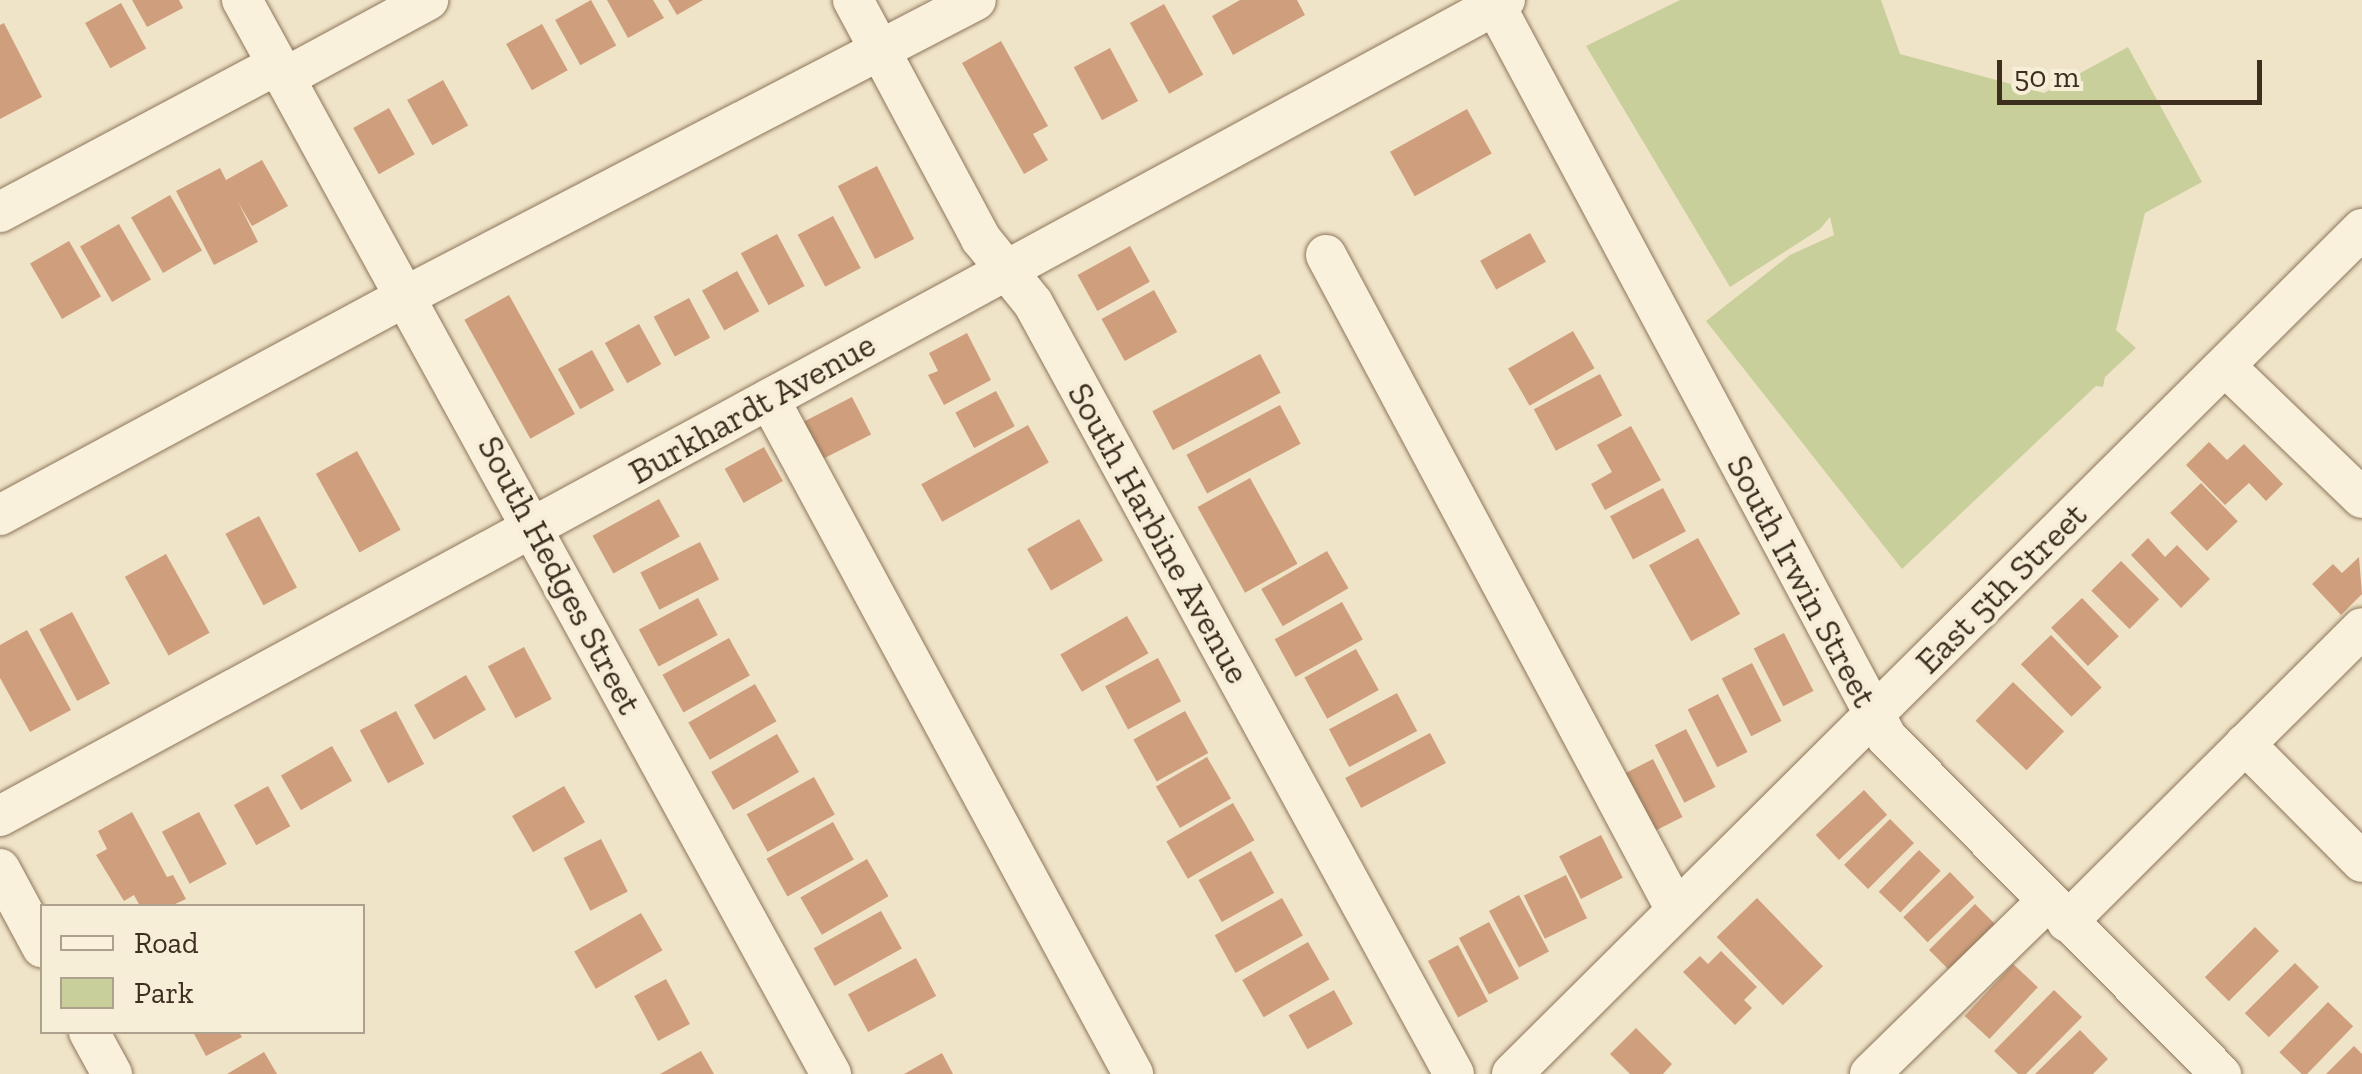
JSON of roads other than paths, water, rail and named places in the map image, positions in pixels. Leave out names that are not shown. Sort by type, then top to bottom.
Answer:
[{"type":"street","name":"South Hedges Street","points":[[242,0],[831,1074]]},
{"type":"street","points":[[0,212],[428,0]]},
{"type":"street","name":"South Harbine Avenue","points":[[853,0],[982,240],[1033,302],[1454,1074]]},
{"type":"street","points":[[0,515],[406,296],[881,53],[976,0]]},
{"type":"street","name":"Burkhardt Avenue","points":[[0,816],[1500,3]]},
{"type":"street","name":"South Irwin Street","points":[[1500,3],[1887,738],[2221,1074]]},
{"type":"street","name":"East 5th Street","points":[[1512,1074],[2362,229]]},
{"type":"street","points":[[1326,255],[1676,910]]},
{"type":"street","points":[[2224,366],[2362,498]]},
{"type":"street","points":[[770,399],[1132,1074]]},
{"type":"street","points":[[1870,1074],[2245,744],[2362,628]]},
{"type":"street","points":[[2245,744],[2362,862]]},
{"type":"street","points":[[0,869],[40,943]]},
{"type":"street","points":[[90,1034],[112,1074]]}]
